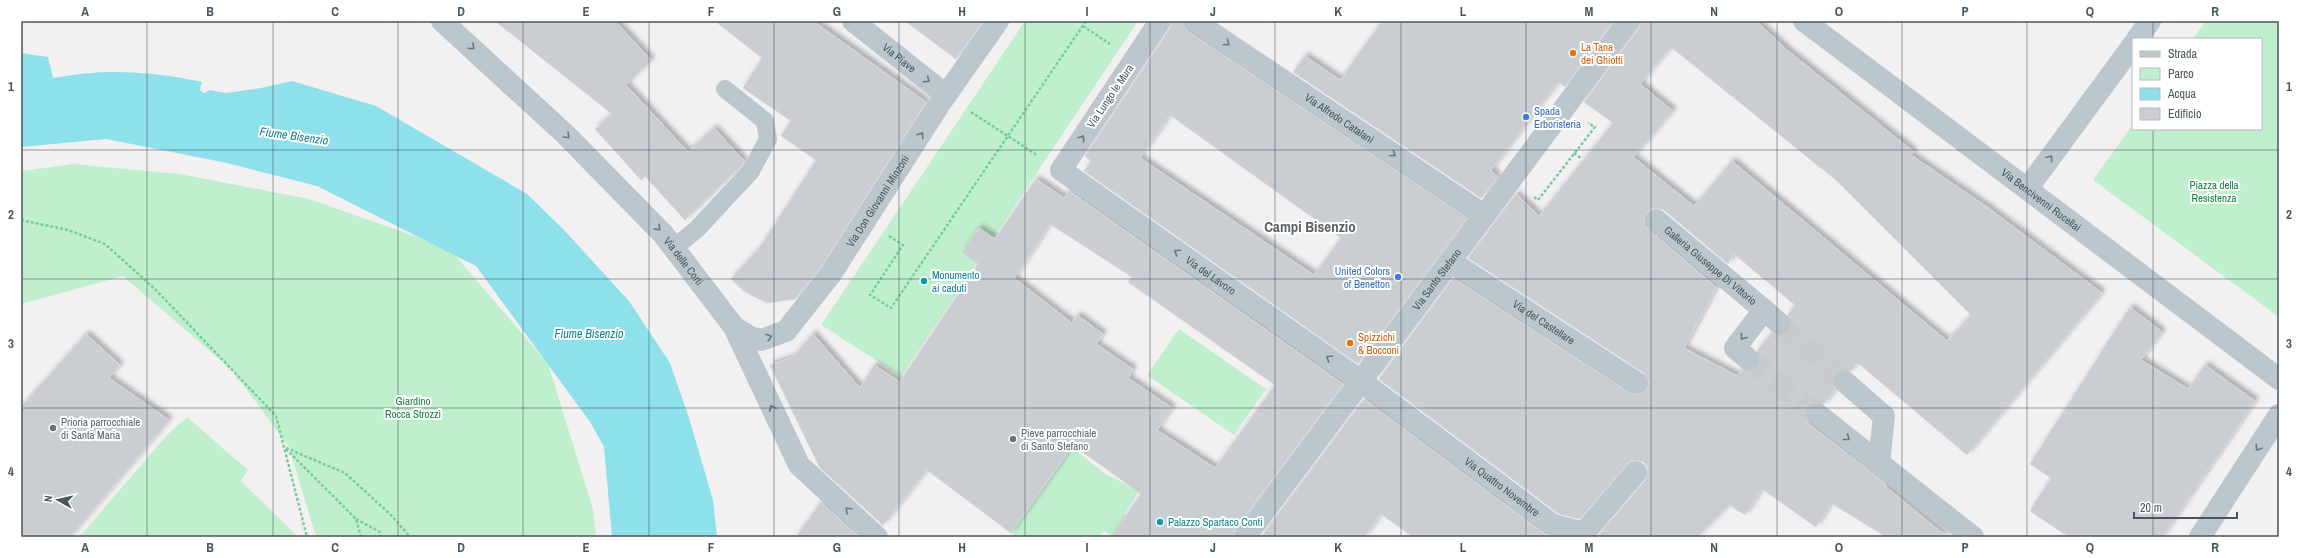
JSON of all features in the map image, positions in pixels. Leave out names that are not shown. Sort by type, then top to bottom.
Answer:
[{"type":"street","name":"Via delle Corti","points":[[442,21],[566,134],[663,234],[734,327],[799,465],[876,537]]},
{"type":"street","name":"Via Piave","points":[[853,21],[946,95]]},
{"type":"street","name":"Via Don Giovanni Minzoni","points":[[734,327],[750,337],[761,340],[786,331],[831,274],[946,95],[998,21]]},
{"type":"street","name":"Via Lungo le Mura","points":[[1061,170],[1160,21]]},
{"type":"street","name":"Via Alfredo Catalani","points":[[1194,21],[1484,215]]},
{"type":"street","name":"Via Santo Stefano","points":[[1245,537],[1629,21]]},
{"type":"street","name":"Via Bencivenni Rucellai","points":[[1804,21],[2279,379]]},
{"type":"street","points":[[2138,38],[2150,21]]},
{"type":"street","points":[[2027,189],[2132,46]]},
{"type":"street","name":"Via del Lavoro","points":[[1061,170],[1361,381]]},
{"type":"street","name":"Galleria Giuseppe Di Vittorio","points":[[1656,220],[1771,317],[1734,348],[1748,359]]},
{"type":"street","name":"Via del Castellare","points":[[1450,261],[1637,383]]},
{"type":"street","name":"Via Quattro Novembre","points":[[1361,381],[1553,524],[1584,533],[1636,472]]},
{"type":"street","points":[[1845,382],[1884,416],[1878,463]]},
{"type":"street","points":[[1817,414],[1973,537]]},
{"type":"street","points":[[2200,537],[2279,416]]},
{"type":"lane","points":[[674,248],[698,228],[750,171],[768,139],[765,121],[725,89]]},
{"type":"path","points":[[883,232],[903,245],[870,295],[891,308],[1086,21]]},
{"type":"path","points":[[946,95],[1039,156]]},
{"type":"path","points":[[1538,200],[1595,127]]},
{"type":"path","points":[[1574,153],[1582,159]]},
{"type":"path","points":[[21,220],[68,230],[105,244],[156,290],[276,416],[286,448],[307,537]]},
{"type":"path","points":[[286,448],[356,518],[380,532],[381,537]]},
{"type":"path","points":[[286,448],[345,473],[391,516],[410,537]]},
{"type":"path","points":[[356,518],[361,537]]},
{"type":"green space","points":[[1025,21],[1138,21],[901,376],[821,325]]},
{"type":"green space","name":"Piazza della Resistenza","points":[[2206,21],[2279,21],[2279,317],[2093,180],[2132,125],[2132,130],[2262,130],[2262,38],[2194,38]]},
{"type":"green space","name":"Giardino Rocca Strozzi","points":[[73,164],[180,174],[309,199],[449,248],[548,364],[593,509],[596,537],[316,537],[289,447],[233,371],[123,276],[21,304],[21,171]]},
{"type":"green space","points":[[1179,329],[1266,389],[1234,435],[1147,375]]},
{"type":"green space","points":[[187,417],[248,470],[241,481],[298,537],[79,537],[169,433]]},
{"type":"green space","points":[[1072,447],[1104,473],[1139,491],[1124,514],[1150,533],[1147,537],[1113,537],[1104,531],[1098,537],[1016,537],[1011,533]]},
{"type":"water","name":"Fiume Bisenzio","points":[[21,53],[48,57],[53,78],[109,72],[146,73],[202,82],[200,90],[204,93],[210,90],[226,93],[261,88],[292,81],[376,106],[527,194],[564,230],[629,301],[670,363],[689,418],[713,500],[717,537],[612,537],[604,447],[590,422],[476,266],[317,186],[227,163],[106,139],[21,147]]},
{"type":"building","points":[[495,21],[615,21],[651,60],[626,85],[688,152],[714,128],[744,161],[742,165],[685,220],[645,176],[641,180],[595,129],[612,114]]},
{"type":"building","points":[[715,21],[813,21],[926,102],[821,267],[795,299],[767,303],[745,292],[731,279],[760,247],[816,160],[781,136],[791,121],[743,88],[762,58]]},
{"type":"building","points":[[905,21],[983,21],[956,59]]},
{"type":"building","points":[[1172,21],[1182,21],[1187,31],[1467,218],[1358,364],[1084,171],[1091,161],[1085,156],[1170,28]],"holes":[[[1170,115],[1341,238],[1314,275],[1140,158]]]},
{"type":"building","points":[[1382,21],[1613,21],[1565,87],[1558,82],[1491,170],[1498,177],[1481,198],[1293,72],[1305,56],[1340,80]]},
{"type":"building","points":[[1641,21],[1756,21],[1787,50],[1914,152],[1911,155],[1987,207],[2102,293],[1967,455],[1858,363],[1851,371],[1841,370],[1835,374],[1833,380],[1835,390],[1824,404],[1813,402],[1807,407],[1805,418],[1809,424],[1886,484],[1885,486],[1947,537],[1886,537],[1831,503],[1816,527],[1762,489],[1745,515],[1729,505],[1697,537],[1597,537],[1646,480],[1648,468],[1644,462],[1632,460],[1627,464],[1580,519],[1559,514],[1379,379],[1453,278],[1630,393],[1637,395],[1647,390],[1649,383],[1644,373],[1468,258],[1516,194],[1539,216],[1613,123],[1584,102],[1639,28]],"holes":[[[1671,47],[1837,181],[1971,315],[1947,341],[1732,161],[1694,206],[1633,157],[1673,111],[1640,84]],[[1652,208],[1664,210],[1728,264],[1734,254],[1795,305],[1788,314],[1791,325],[1789,331],[1783,335],[1772,333],[1757,351],[1760,362],[1753,371],[1742,369],[1737,376],[1684,348],[1716,287],[1648,229],[1644,224],[1644,218],[1647,212]]]},
{"type":"building","points":[[1036,179],[1064,198],[1069,191],[1343,384],[1235,530],[1233,537],[1111,537],[1141,494],[1073,445],[1011,533],[927,470],[883,525],[820,468],[770,365],[792,358],[813,334],[860,388],[874,365],[900,382],[978,264],[962,252],[979,228],[995,239]],"holes":[[[1050,224],[1132,277],[1128,282],[1275,385],[1215,468],[1157,430],[1172,408],[1128,378],[1133,369],[1096,344],[1103,334],[1077,315],[1072,323],[1014,278]]]},
{"type":"building","points":[[2130,307],[2162,332],[2141,360],[2188,389],[2205,365],[2255,401],[2162,537],[2069,537],[2030,511],[2051,478],[2030,464]]},
{"type":"building","points":[[86,334],[120,365],[109,378],[169,420],[70,537],[21,537],[21,407]]},
{"type":"building","points":[[1364,399],[1550,537],[1413,537],[1381,514],[1364,537],[1261,537]]},
{"type":"building","points":[[821,502],[859,537],[796,537]]},
{"type":"tunnel","points":[[1779,323],[1845,382]]},
{"type":"tunnel","points":[[1748,359],[1817,414]]},
{"type":"place","name":"La Tana dei Ghiotti","points":[[1573,53]]},
{"type":"place","name":"Spada Erboristeria","points":[[1526,117]]},
{"type":"place","name":"United Colors of Benetton","points":[[1398,277]]},
{"type":"place","name":"Monumento ai caduti","points":[[924,281]]},
{"type":"place","name":"Spizzichi & Bocconi","points":[[1350,343]]},
{"type":"place","name":"Prioria parrocchiale di Santa Maria","points":[[53,428]]},
{"type":"place","name":"Pieve parrocchiale di Santo Stefano","points":[[1013,439]]},
{"type":"place","name":"Palazzo Spartaco Conti","points":[[1160,522]]},
{"type":"district","name":"Campi Bisenzio","points":[[1310,227]]}]
